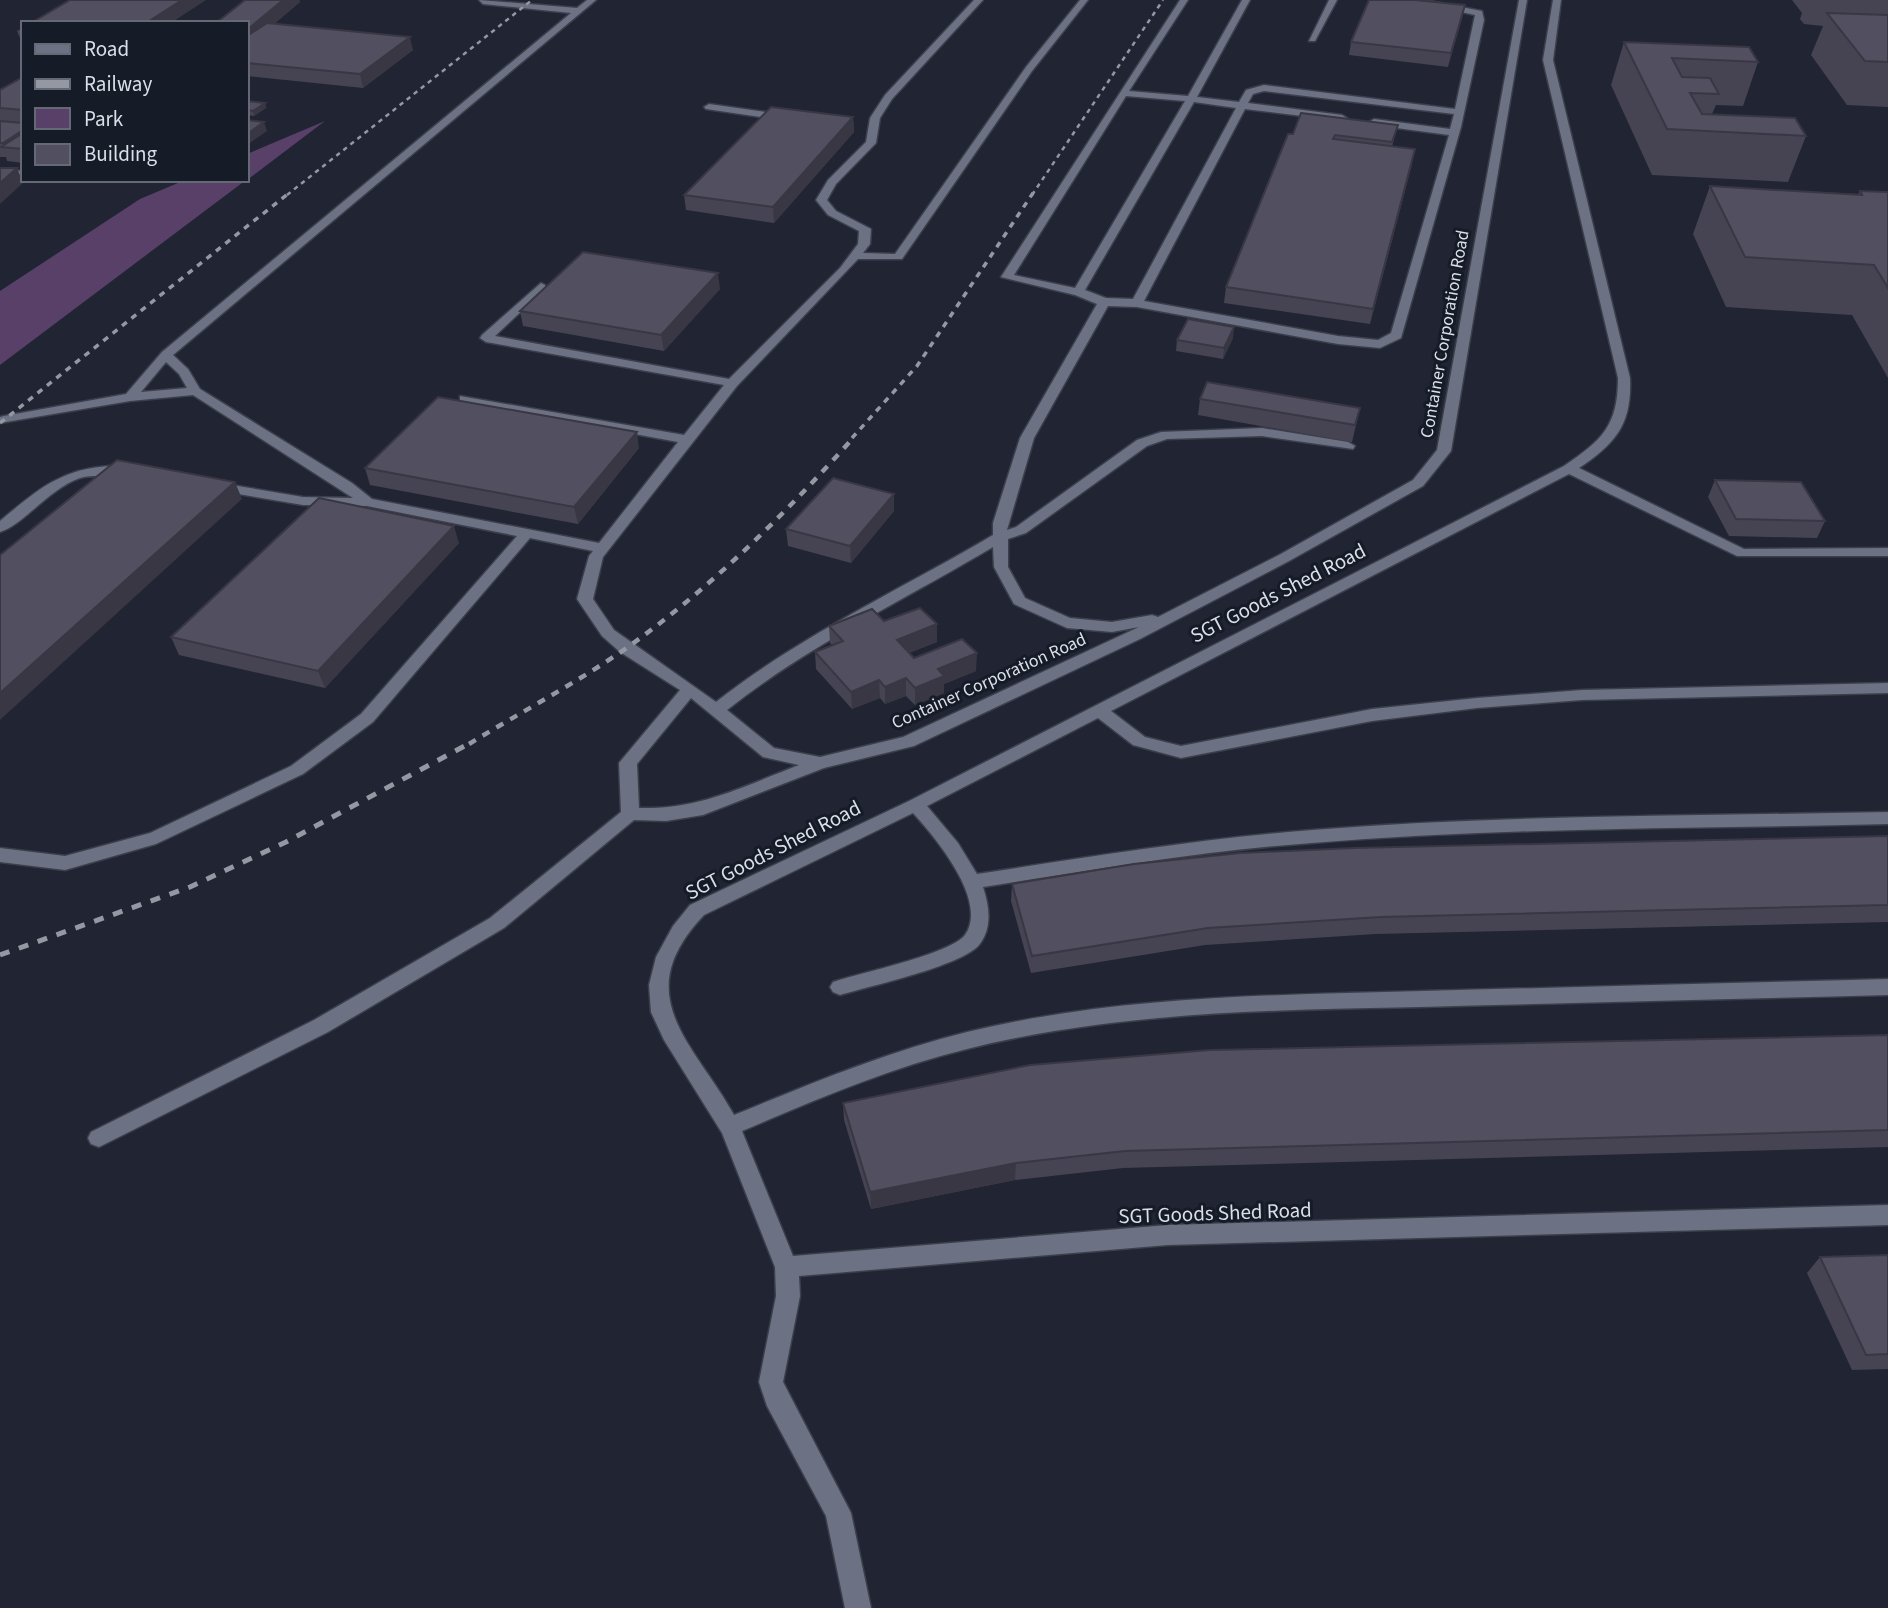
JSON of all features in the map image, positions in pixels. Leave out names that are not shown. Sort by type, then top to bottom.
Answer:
[{"type":"street","points":[[130,397],[166,355],[592,0]]},
{"type":"street","points":[[855,256],[863,244],[865,229],[832,213],[821,200],[832,181],[871,143],[866,129],[888,97],[979,0]]},
{"type":"street","points":[[855,256],[898,257],[1029,69],[1084,0]]},
{"type":"street","points":[[1184,0],[1007,278],[1078,292],[1104,302],[1137,303],[1338,340],[1380,344],[1397,335],[1454,133],[1480,7],[1410,0]]},
{"type":"street","points":[[1078,292],[1246,0]]},
{"type":"street","points":[[1312,39],[1333,0]]},
{"type":"street","name":"Container Corporation Road","points":[[855,256],[732,383],[687,440],[596,556],[585,599],[608,633],[626,648],[690,689],[769,753],[820,763],[908,742],[1169,617],[1418,483],[1444,451],[1523,0]]},
{"type":"street","name":"SGT Goods Shed Road","points":[[1557,0],[1548,60],[1625,378],[1626,392],[1616,430],[1601,447],[1569,469],[1099,711],[915,805],[713,901],[697,911],[677,932],[660,981],[660,1012],[729,1127],[786,1267],[1168,1235],[1888,1215]]},
{"type":"street","points":[[483,1],[578,11]]},
{"type":"street","points":[[1137,303],[1249,92],[1265,88],[1459,112]]},
{"type":"street","points":[[1123,93],[1348,119]]},
{"type":"street","points":[[709,107],[805,120]]},
{"type":"street","points":[[1361,121],[1454,133]]},
{"type":"street","points":[[0,172],[21,174]]},
{"type":"street","points":[[541,287],[486,338],[732,383]]},
{"type":"street","points":[[1104,302],[1027,438],[1000,523],[1001,567],[1019,601],[1067,623],[1112,627],[1169,617]]},
{"type":"street","points":[[166,355],[184,372],[195,391],[347,486],[367,502]]},
{"type":"street","points":[[4,420],[130,397],[195,391]]},
{"type":"street","points":[[465,399],[687,440]]},
{"type":"street","points":[[716,710],[758,677],[816,640],[912,589],[1000,537],[1021,530],[1142,443],[1166,435],[1262,432],[1348,446]]},
{"type":"street","points":[[0,528],[62,479],[84,470],[105,468],[145,474]]},
{"type":"street","points":[[1569,469],[1742,553],[1888,552]]},
{"type":"street","points":[[198,483],[303,501],[367,502],[602,548]]},
{"type":"street","points":[[0,855],[65,863],[156,838],[296,770],[367,718],[527,533]]},
{"type":"street","points":[[1099,711],[1139,741],[1159,749],[1181,752],[1372,716],[1477,703],[1582,695],[1888,688]]},
{"type":"street","points":[[630,814],[628,763],[690,689]]},
{"type":"street","points":[[99,1138],[321,1026],[497,923],[630,814],[666,815],[703,809],[820,763]]},
{"type":"street","points":[[840,987],[947,955],[964,947],[974,937],[980,911],[971,882],[954,851],[933,822],[915,805]]},
{"type":"street","points":[[971,882],[1181,849],[1313,836],[1445,829],[1888,818]]},
{"type":"street","points":[[729,1127],[817,1089],[909,1056],[976,1038],[1073,1021],[1153,1012],[1343,1001],[1888,987]]},
{"type":"street","points":[[786,1267],[788,1296],[771,1382],[776,1398],[838,1513],[858,1608]]},
{"type":"green space","points":[[325,121],[248,179],[248,154]]},
{"type":"green space","points":[[180,182],[243,182],[0,365],[0,291],[140,199]]},
{"type":"building","points":[[70,0],[182,0],[149,21],[34,21]]},
{"type":"building","points":[[245,0],[283,0],[248,29],[248,21],[219,21]]},
{"type":"building","points":[[1369,0],[1415,0],[1465,5],[1451,53],[1351,42]]},
{"type":"building","points":[[1827,13],[1888,15],[1888,62],[1865,61]]},
{"type":"building","points":[[267,23],[410,37],[360,74],[248,63],[248,35]]},
{"type":"building","points":[[1624,42],[1749,47],[1758,62],[1672,58],[1682,77],[1710,78],[1719,94],[1690,93],[1702,114],[1795,118],[1806,136],[1667,129]]},
{"type":"building","points":[[21,78],[21,110],[0,108],[0,90]]},
{"type":"building","points":[[248,101],[265,103],[253,111],[248,110]]},
{"type":"building","points":[[771,107],[853,117],[773,207],[684,195]]},
{"type":"building","points":[[1301,113],[1398,125],[1392,142],[1335,135],[1333,139],[1415,149],[1373,309],[1226,287],[1288,134],[1293,134]]},
{"type":"building","points":[[248,120],[264,122],[248,133]]},
{"type":"building","points":[[0,121],[21,123],[21,131],[0,143]]},
{"type":"building","points":[[21,134],[21,149],[1,147]]},
{"type":"building","points":[[0,168],[17,168],[0,183]]},
{"type":"building","points":[[1710,186],[1862,195],[1860,191],[1888,192],[1888,288],[1874,265],[1745,257]]},
{"type":"building","points":[[583,252],[718,273],[661,335],[520,311]]},
{"type":"building","points":[[1188,319],[1234,327],[1224,348],[1177,340]]},
{"type":"building","points":[[1207,382],[1360,408],[1355,425],[1200,399]]},
{"type":"building","points":[[438,397],[637,432],[574,507],[365,468]]},
{"type":"building","points":[[117,460],[235,482],[0,693],[0,555]]},
{"type":"building","points":[[833,478],[894,494],[850,546],[786,529]]},
{"type":"building","points":[[1715,480],[1801,482],[1825,521],[1736,519]]},
{"type":"building","points":[[319,498],[454,526],[318,671],[171,637]]},
{"type":"building","points":[[920,608],[937,624],[897,640],[914,658],[962,639],[977,653],[938,669],[944,676],[915,688],[906,678],[885,687],[879,680],[851,692],[815,652],[843,641],[829,626],[872,609],[884,621]]},
{"type":"building","points":[[1888,836],[1888,905],[1381,917],[1208,928],[1032,956],[1012,884],[1134,864],[1240,853]]},
{"type":"building","points":[[1888,1035],[1888,1130],[1125,1151],[1016,1163],[870,1192],[843,1103],[1030,1065],[1210,1050]]},
{"type":"building","points":[[1888,1255],[1888,1354],[1866,1355],[1820,1257]]},
{"type":"railway","points":[[287,195],[532,0]]},
{"type":"railway","points":[[1032,195],[1163,0]]},
{"type":"railway","points":[[0,423],[289,193]]},
{"type":"railway","points":[[852,438],[917,366],[1033,193]]},
{"type":"railway","points":[[469,744],[589,672],[659,624],[747,548],[802,494],[854,437]]},
{"type":"railway","points":[[0,955],[190,887],[286,842],[472,742]]}]
